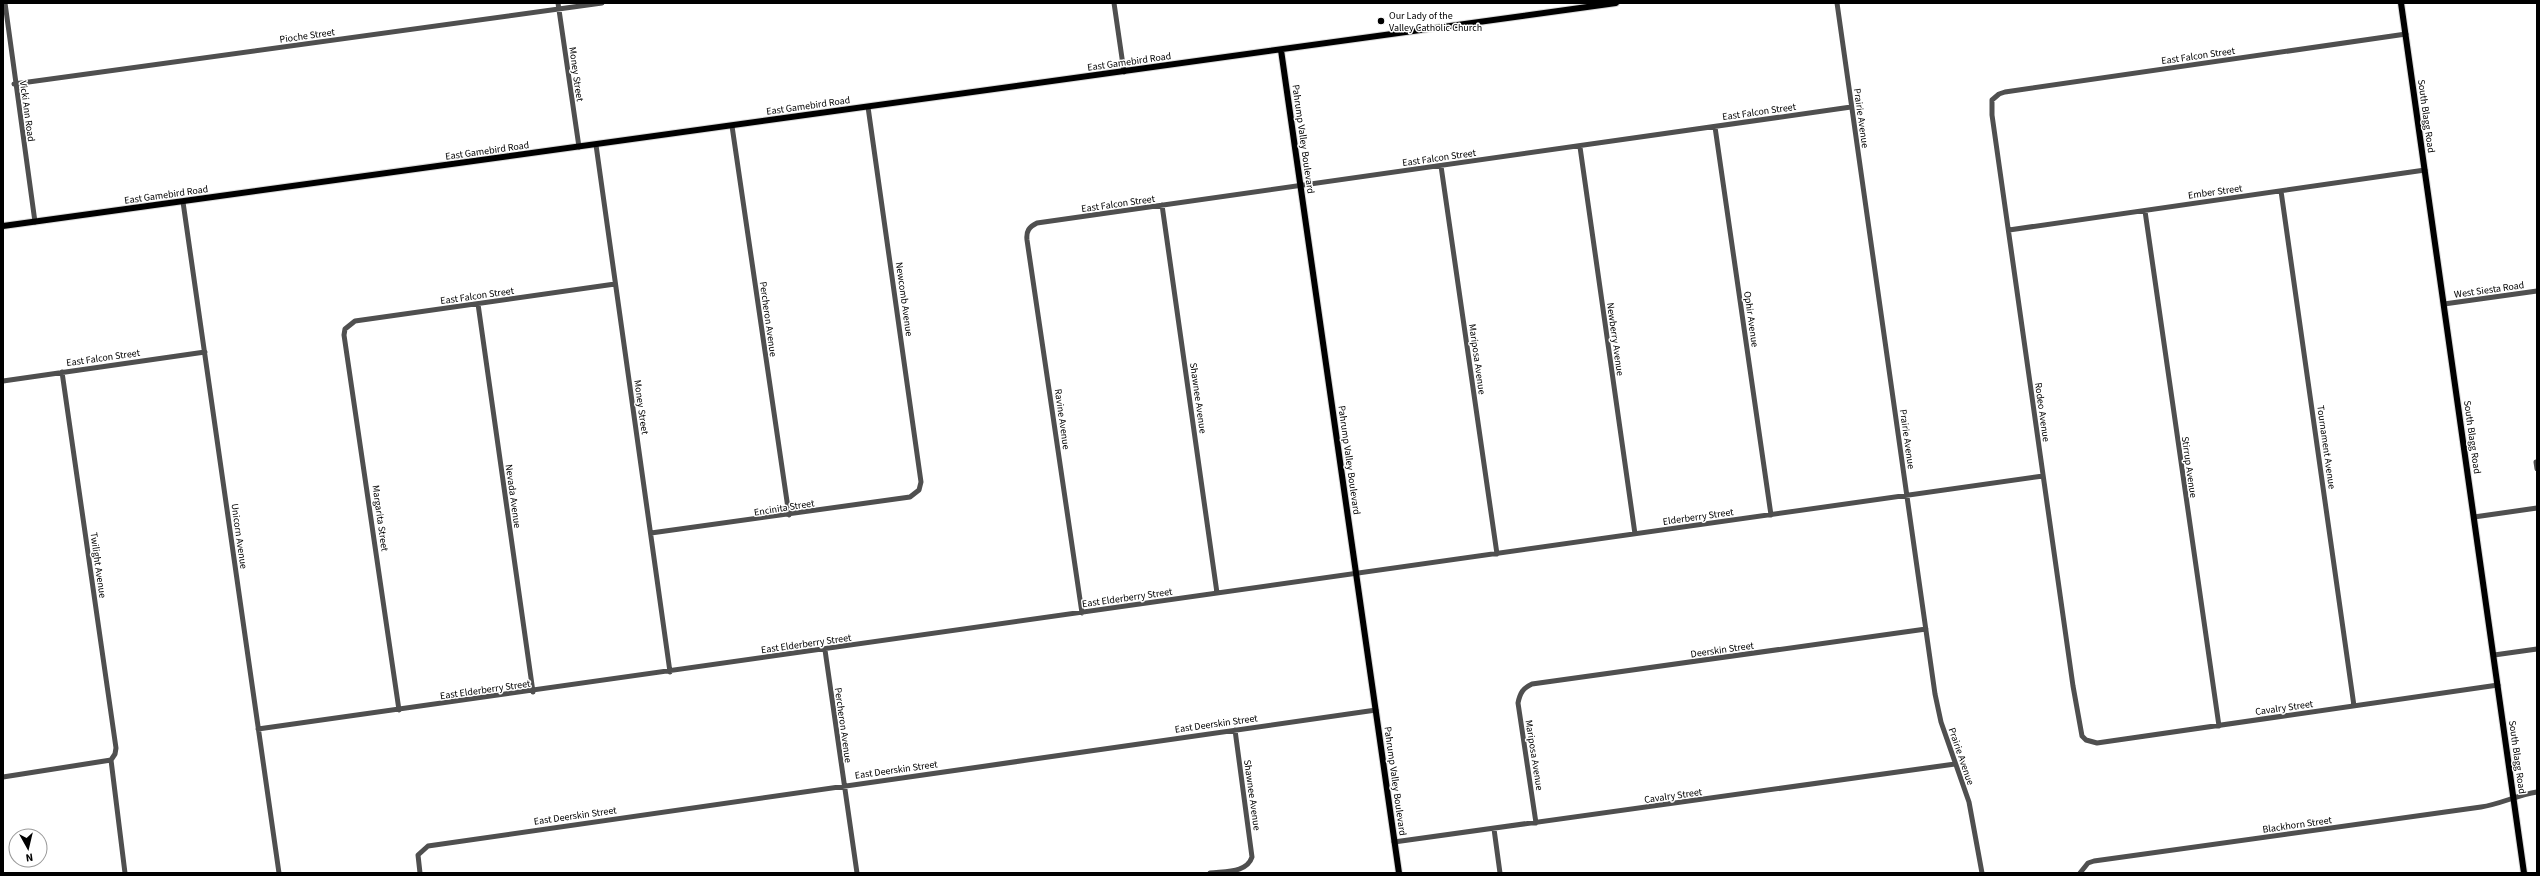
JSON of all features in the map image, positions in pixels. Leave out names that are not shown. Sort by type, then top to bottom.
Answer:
[{"type":"main road","name":"East Gamebird Road","points":[[3,226],[1616,3]]},
{"type":"main road","name":"South Blagg Road","points":[[2401,3],[2524,873]]},
{"type":"main road","name":"Pahrump Valley Boulevard","points":[[1281,50],[1399,873]]},
{"type":"street","name":"Vicki Ann Road","points":[[5,3],[14,84],[35,222]]},
{"type":"street","name":"Money Street","points":[[558,3],[579,147]]},
{"type":"street","name":"Pioche Street","points":[[14,84],[602,3]]},
{"type":"street","points":[[1114,3],[1124,72]]},
{"type":"street","name":"Prairie Avenue","points":[[1837,3],[1938,707],[1955,764],[1971,810],[1982,873]]},
{"type":"street","name":"East Falcon Street","points":[[1994,98],[2005,92],[2406,34]]},
{"type":"street","name":"Rodeo Avenue","points":[[1994,98],[1992,115],[2079,729]]},
{"type":"street","name":"Newcomb Avenue","points":[[868,107],[921,482],[918,492]]},
{"type":"street","name":"East Falcon Street","points":[[1029,228],[1037,224],[1162,205],[1580,147],[1852,107]]},
{"type":"street","name":"Percheron Avenue","points":[[732,126],[789,515]]},
{"type":"street","name":"Ophir Avenue","points":[[1715,127],[1771,515]]},
{"type":"street","name":"Money Street","points":[[596,145],[670,672]]},
{"type":"street","name":"Newberry Avenue","points":[[1580,147],[1635,534]]},
{"type":"street","name":"Mariposa Avenue","points":[[1441,166],[1497,554]]},
{"type":"street","name":"Ember Street","points":[[2008,230],[2425,170]]},
{"type":"street","name":"Tournament Avenue","points":[[2281,191],[2354,706]]},
{"type":"street","name":"Unicorn Avenue","points":[[183,202],[279,873]]},
{"type":"street","name":"Shawnee Avenue","points":[[1162,205],[1217,593]]},
{"type":"street","name":"Stirrup Avenue","points":[[2144,211],[2219,726]]},
{"type":"street","name":"Ravine Avenue","points":[[1029,228],[1027,240],[1082,613]]},
{"type":"street","name":"East Falcon Street","points":[[345,329],[356,321],[616,284]]},
{"type":"street","name":"West Siesta Road","points":[[2444,304],[2537,291]]},
{"type":"street","name":"Nevada Avenue","points":[[478,304],[533,692]]},
{"type":"street","name":"Margarita Street","points":[[345,329],[344,335],[400,710]]},
{"type":"street","name":"East Falcon Street","points":[[3,381],[205,352]]},
{"type":"street","name":"Twilight Avenue","points":[[62,372],[116,748],[115,754],[111,760],[125,873]]},
{"type":"street","points":[[2536,462],[2537,469]]},
{"type":"street","name":"Elderberry Street","points":[[1356,574],[2043,476]]},
{"type":"street","name":"Encinita Street","points":[[651,533],[910,497],[918,492]]},
{"type":"street","points":[[2474,517],[2537,508]]},
{"type":"street","name":"East Elderberry Street","points":[[258,729],[533,692],[1356,574]]},
{"type":"street","name":"Deerskin Street","points":[[1522,691],[1532,684],[1926,628]]},
{"type":"street","points":[[2494,655],[2537,649]]},
{"type":"street","name":"Percheron Avenue","points":[[825,650],[857,873]]},
{"type":"street","name":"Cavalry Street","points":[[2079,729],[2086,740],[2097,743],[2498,685]]},
{"type":"street","name":"Mariposa Avenue","points":[[1522,691],[1519,696],[1519,710],[1536,823]]},
{"type":"street","name":"East Deerskin Street","points":[[420,873],[418,858],[420,850],[428,846],[1376,710]]},
{"type":"street","name":"Shawnee Avenue","points":[[1210,873],[1243,868],[1249,863],[1252,857],[1251,840],[1235,730]]},
{"type":"street","points":[[3,777],[111,760]]},
{"type":"street","name":"Cavalry Street","points":[[1394,842],[1955,764]]},
{"type":"street","name":"Blackhorn Street","points":[[2080,873],[2083,867],[2094,861],[2500,804],[2513,796],[2537,792]]},
{"type":"street","points":[[1494,829],[1500,873]]},
{"type":"place","name":"Our Lady of the Valley Catholic Church","points":[[1381,21]]}]
